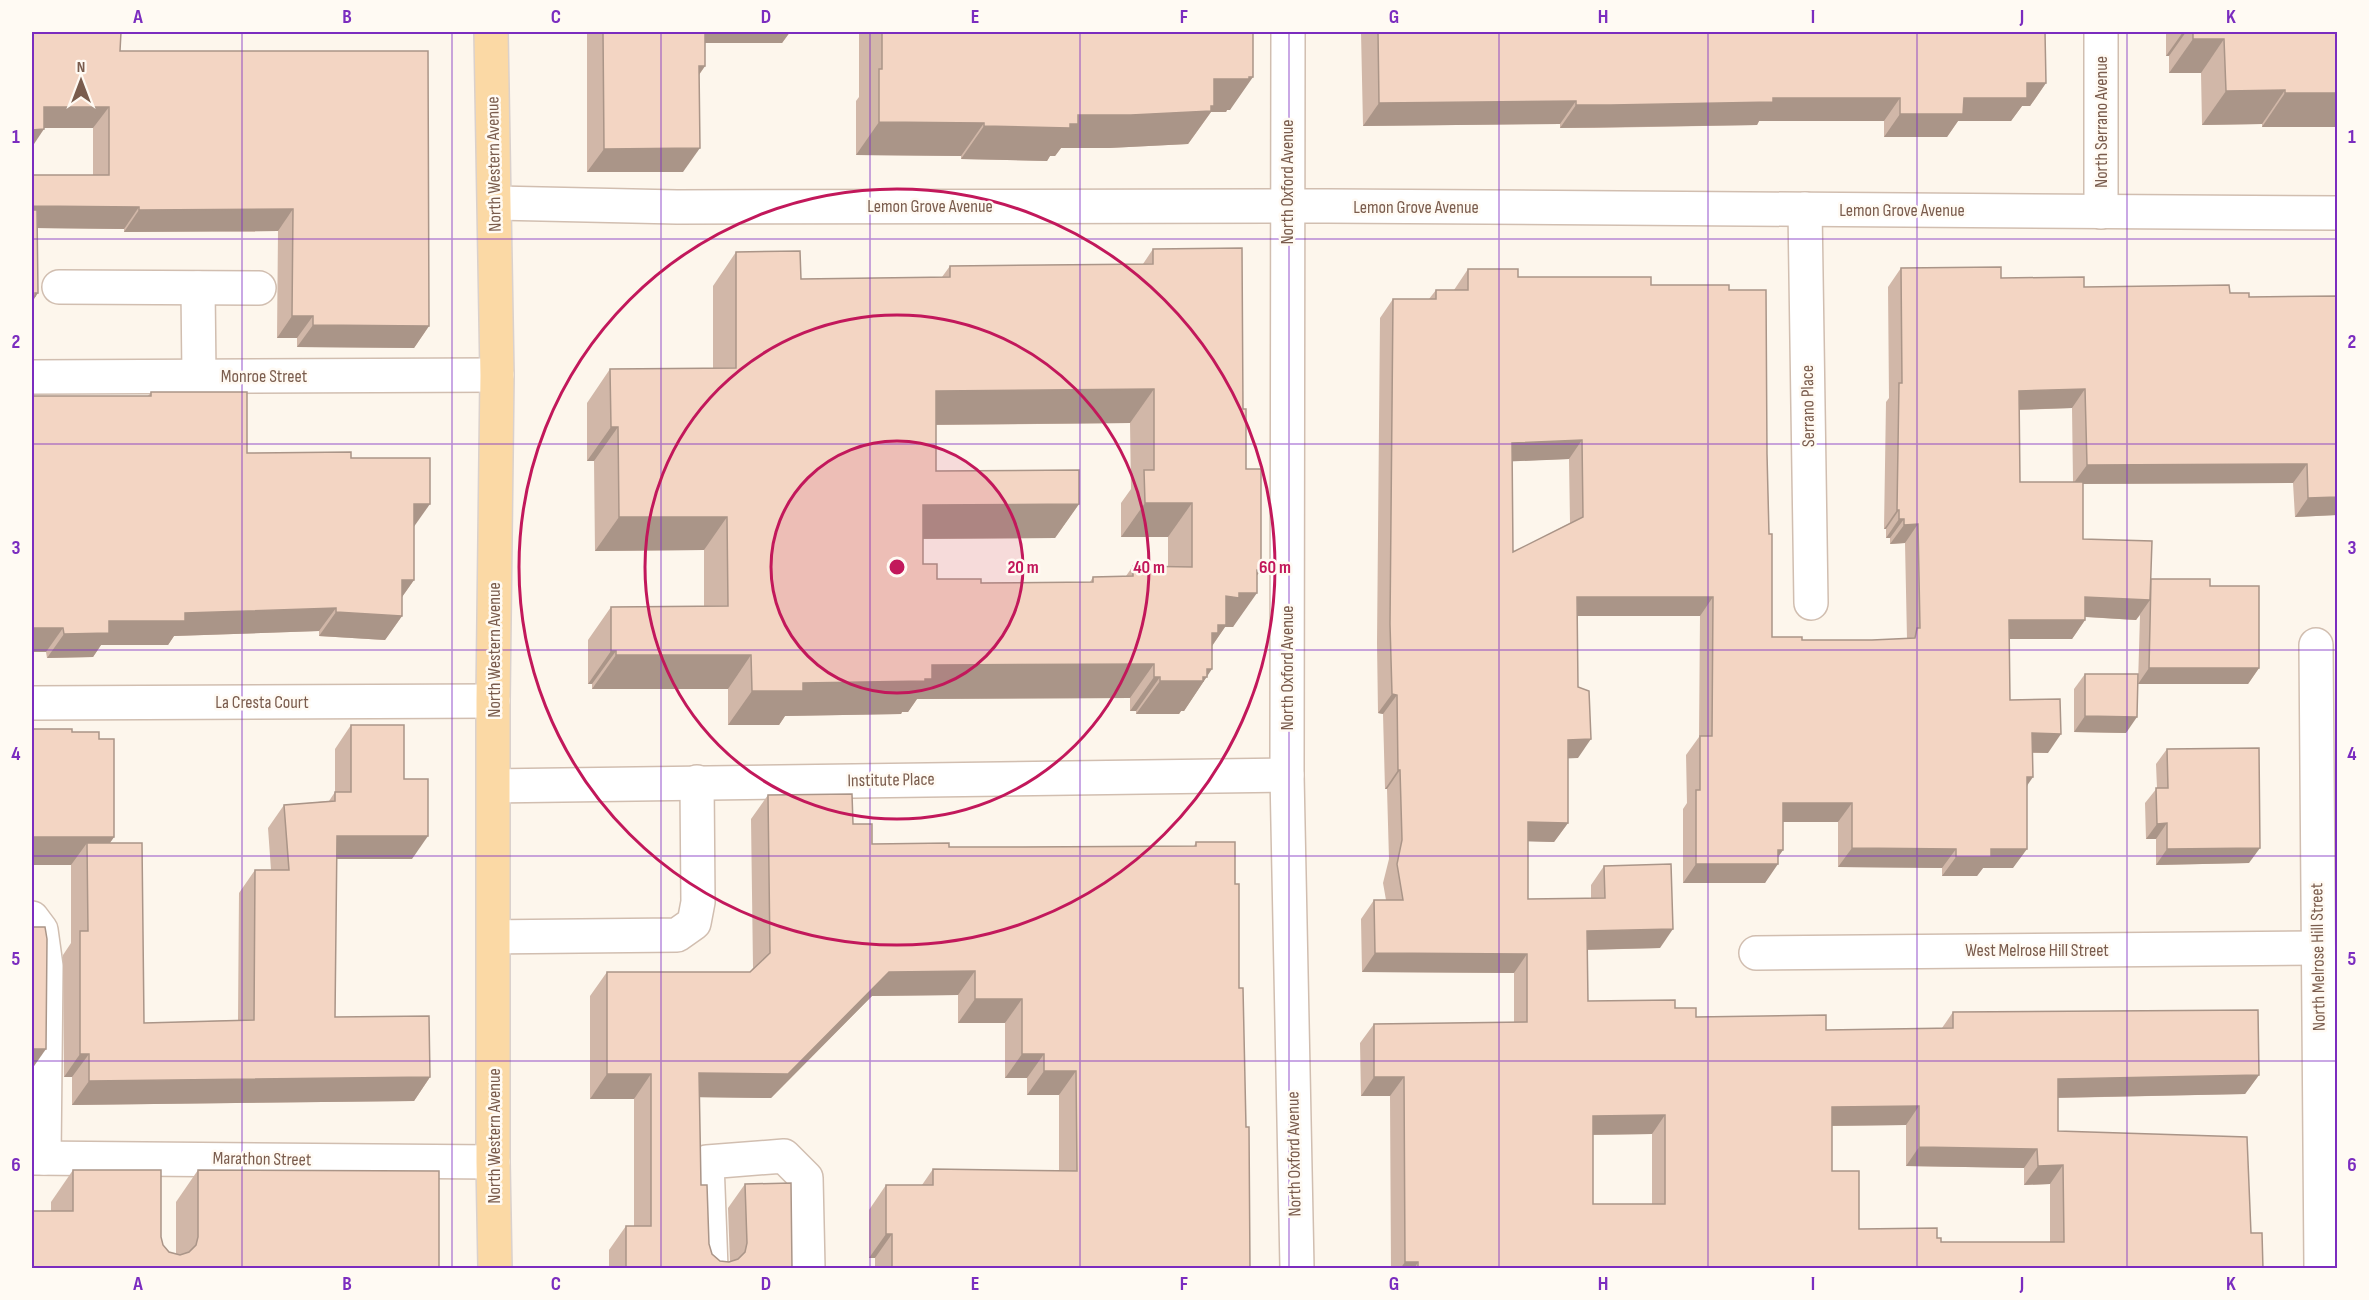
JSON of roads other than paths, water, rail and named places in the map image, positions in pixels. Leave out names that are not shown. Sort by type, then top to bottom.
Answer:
[{"type":"main road","name":"North Western Avenue","points":[[491,32],[497,375],[493,701],[495,1269]]},
{"type":"street","name":"North Oxford Avenue","points":[[1288,32],[1287,775],[1297,1269]]},
{"type":"street","name":"North Serrano Avenue","points":[[2101,32],[2101,212]]},
{"type":"street","name":"Lemon Grove Avenue","points":[[495,203],[677,207],[1287,206],[2337,213]]},
{"type":"street","name":"Serrano Place","points":[[1805,209],[1810,603]]},
{"type":"street","points":[[59,287],[259,288]]},
{"type":"street","points":[[198,288],[199,376]]},
{"type":"street","name":"Monroe Street","points":[[32,377],[497,375]]},
{"type":"street","name":"North Melrose Hill Street","points":[[2316,645],[2321,1269]]},
{"type":"street","name":"La Cresta Court","points":[[32,703],[493,701]]},
{"type":"street","name":"Institute Place","points":[[494,786],[1287,775]]},
{"type":"street","points":[[494,937],[677,935],[694,923],[698,902],[697,782]]},
{"type":"street","points":[[32,918],[41,930],[46,966],[38,1158]]},
{"type":"street","name":"West Melrose Hill Street","points":[[1756,953],[2318,948]]},
{"type":"street","points":[[711,1269],[707,1162],[784,1156],[806,1178],[808,1269]]},
{"type":"street","name":"Marathon Street","points":[[38,1158],[157,1173],[493,1162]]}]
